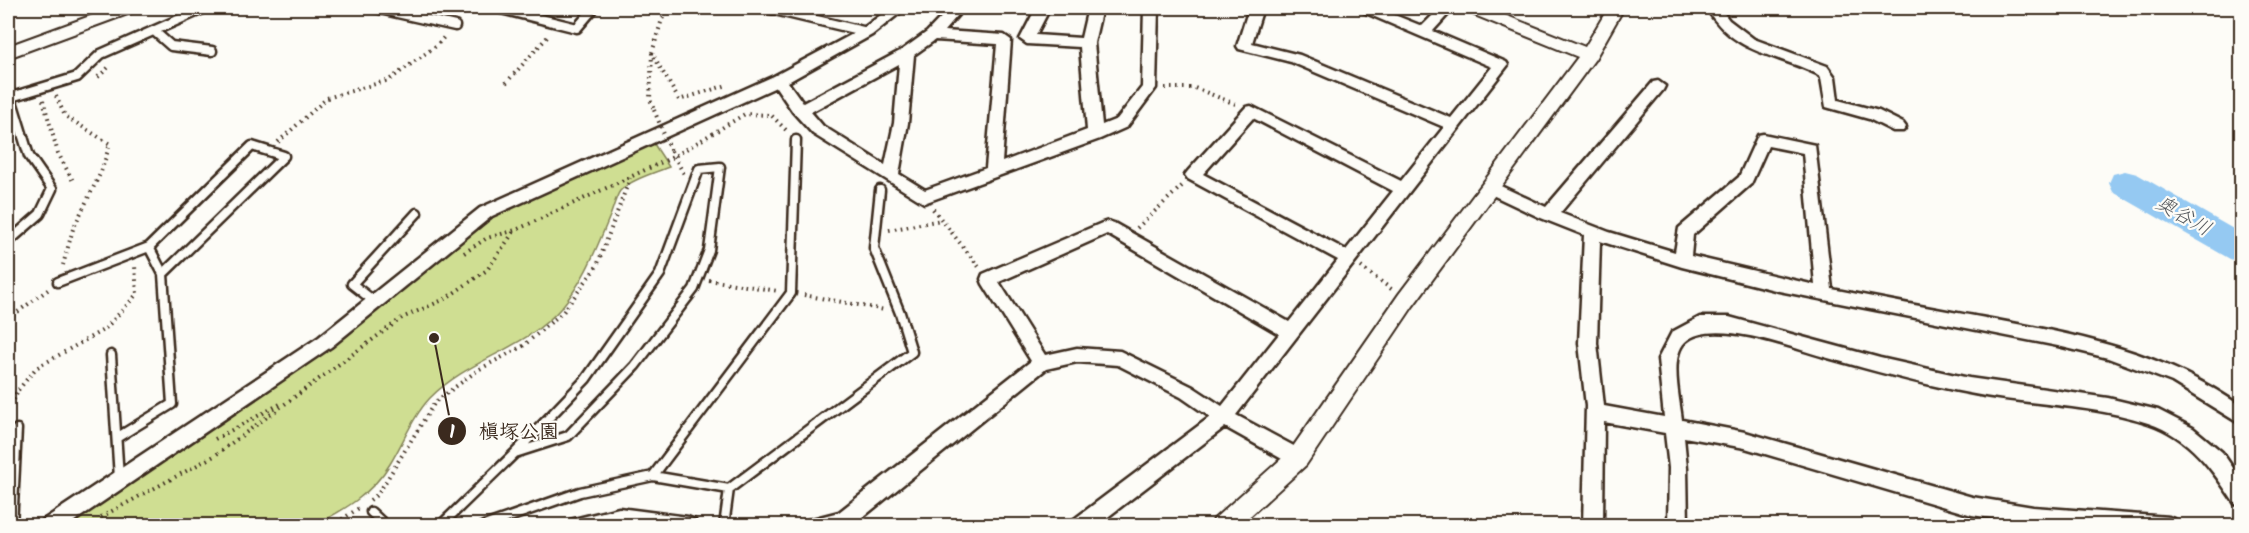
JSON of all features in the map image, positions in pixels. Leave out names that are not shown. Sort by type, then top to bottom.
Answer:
[{"type":"street","points":[[8,40],[100,8]]},
{"type":"street","points":[[8,52],[127,8]]},
{"type":"street","points":[[50,525],[325,342],[486,212],[779,80],[867,32],[899,8]]},
{"type":"street","points":[[801,111],[907,53],[932,35],[957,8]]},
{"type":"street","points":[[1028,39],[1043,8]]},
{"type":"street","points":[[1095,8],[1087,43],[1095,135]]},
{"type":"street","points":[[779,80],[818,130],[924,197],[1122,123],[1149,88],[1151,8]]},
{"type":"street","points":[[1256,8],[1244,46],[1295,58],[1454,125]]},
{"type":"street","points":[[1080,525],[1224,417],[1289,331],[1501,65],[1366,8]]},
{"type":"street","points":[[1424,32],[1446,8]]},
{"type":"street","points":[[1473,8],[1589,55]]},
{"type":"street","points":[[1222,525],[1298,458],[1406,300],[1492,188],[1589,55],[1616,8]]},
{"type":"street","points":[[1713,8],[1725,25],[1754,46],[1822,70],[1828,77],[1831,103],[1874,115],[1898,127]]},
{"type":"street","points":[[932,35],[1087,43]]},
{"type":"street","points":[[993,172],[1004,40]]},
{"type":"street","points":[[891,175],[901,123],[907,53]]},
{"type":"street","points":[[1549,215],[1658,86]]},
{"type":"street","points":[[1348,258],[1193,175],[1251,111],[1402,189]]},
{"type":"street","points":[[1682,261],[1685,232],[1745,180],[1762,139],[1810,149],[1824,292]]},
{"type":"street","points":[[1492,188],[1549,215],[1636,249],[1824,292],[2104,350],[2156,367],[2214,396],[2241,417]]},
{"type":"street","points":[[1041,363],[989,279],[1108,227],[1289,331]]},
{"type":"street","points":[[1592,232],[1588,344],[1594,412],[1593,525]]},
{"type":"street","points":[[1678,525],[1678,468],[1667,359],[1678,337],[1700,324],[1729,324],[1880,365],[1969,386],[2108,406],[2152,416],[2187,434],[2215,458],[2241,498]]},
{"type":"street","points":[[815,525],[844,520],[1041,363],[1077,355],[1119,358],[1187,392],[1224,417],[1298,458]]},
{"type":"street","points":[[1594,412],[1745,440],[1972,506],[2033,516],[2169,525]]},
{"type":"street","points":[[577,525],[619,517],[688,525]]},
{"type":"lane","points":[[9,98],[77,77],[101,54],[205,8]]},
{"type":"lane","points":[[375,8],[455,26]]},
{"type":"lane","points":[[497,8],[577,28],[594,8]]},
{"type":"lane","points":[[766,8],[867,32]]},
{"type":"lane","points":[[154,30],[171,46],[212,51]]},
{"type":"lane","points":[[8,88],[9,98],[29,156],[52,189],[40,214],[8,242]]},
{"type":"lane","points":[[653,476],[791,293],[796,140]]},
{"type":"lane","points":[[58,282],[149,247],[252,146],[284,156],[163,274]]},
{"type":"lane","points":[[440,525],[586,380],[660,274],[699,169],[720,167],[709,250],[694,289],[635,366],[568,436],[515,453]]},
{"type":"lane","points":[[724,525],[729,489],[912,352],[900,313],[874,248],[880,190]]},
{"type":"lane","points":[[375,302],[352,284],[417,213]]},
{"type":"lane","points":[[118,437],[172,404],[163,274],[149,247]]},
{"type":"lane","points":[[111,355],[118,437],[118,478]]},
{"type":"lane","points":[[12,525],[17,429]]},
{"type":"lane","points":[[484,525],[580,492],[653,476],[729,489]]},
{"type":"lane","points":[[371,512],[386,525]]},
{"type":"path","points":[[671,8],[662,19],[652,53],[650,99],[671,151],[692,187]]},
{"type":"path","points":[[506,82],[559,24]]},
{"type":"path","points":[[268,151],[327,98],[389,80],[436,46],[455,26]]},
{"type":"path","points":[[652,53],[679,100],[731,84]]},
{"type":"path","points":[[92,79],[101,76],[117,60]]},
{"type":"path","points":[[40,88],[58,153],[74,183]]},
{"type":"path","points":[[1149,88],[1195,88],[1251,111]]},
{"type":"path","points":[[8,319],[58,282],[73,229],[101,172],[110,144],[65,116],[54,90]]},
{"type":"path","points":[[1128,237],[1193,175]]},
{"type":"path","points":[[332,525],[378,494],[435,402],[478,370],[522,346],[563,312],[597,266],[630,178]]},
{"type":"path","points":[[874,233],[941,220]]},
{"type":"path","points":[[94,520],[214,456],[402,318],[445,299],[487,270],[516,230]]},
{"type":"path","points":[[8,410],[23,382],[36,368],[105,329],[137,294],[134,253]]},
{"type":"path","points":[[1348,258],[1406,300]]},
{"type":"path","points":[[8,396],[20,389]]},
{"type":"green space","points":[[654,144],[669,167],[636,180],[620,191],[589,264],[561,308],[531,334],[462,373],[430,398],[418,413],[383,475],[366,493],[346,507],[313,526],[59,526],[348,334],[390,296],[478,226],[503,211],[596,167]]},
{"type":"waterway","name":"奥谷川","points":[[2125,183],[2242,250]]},
{"type":"place","name":"槇塚公園","points":[[434,338]]}]
